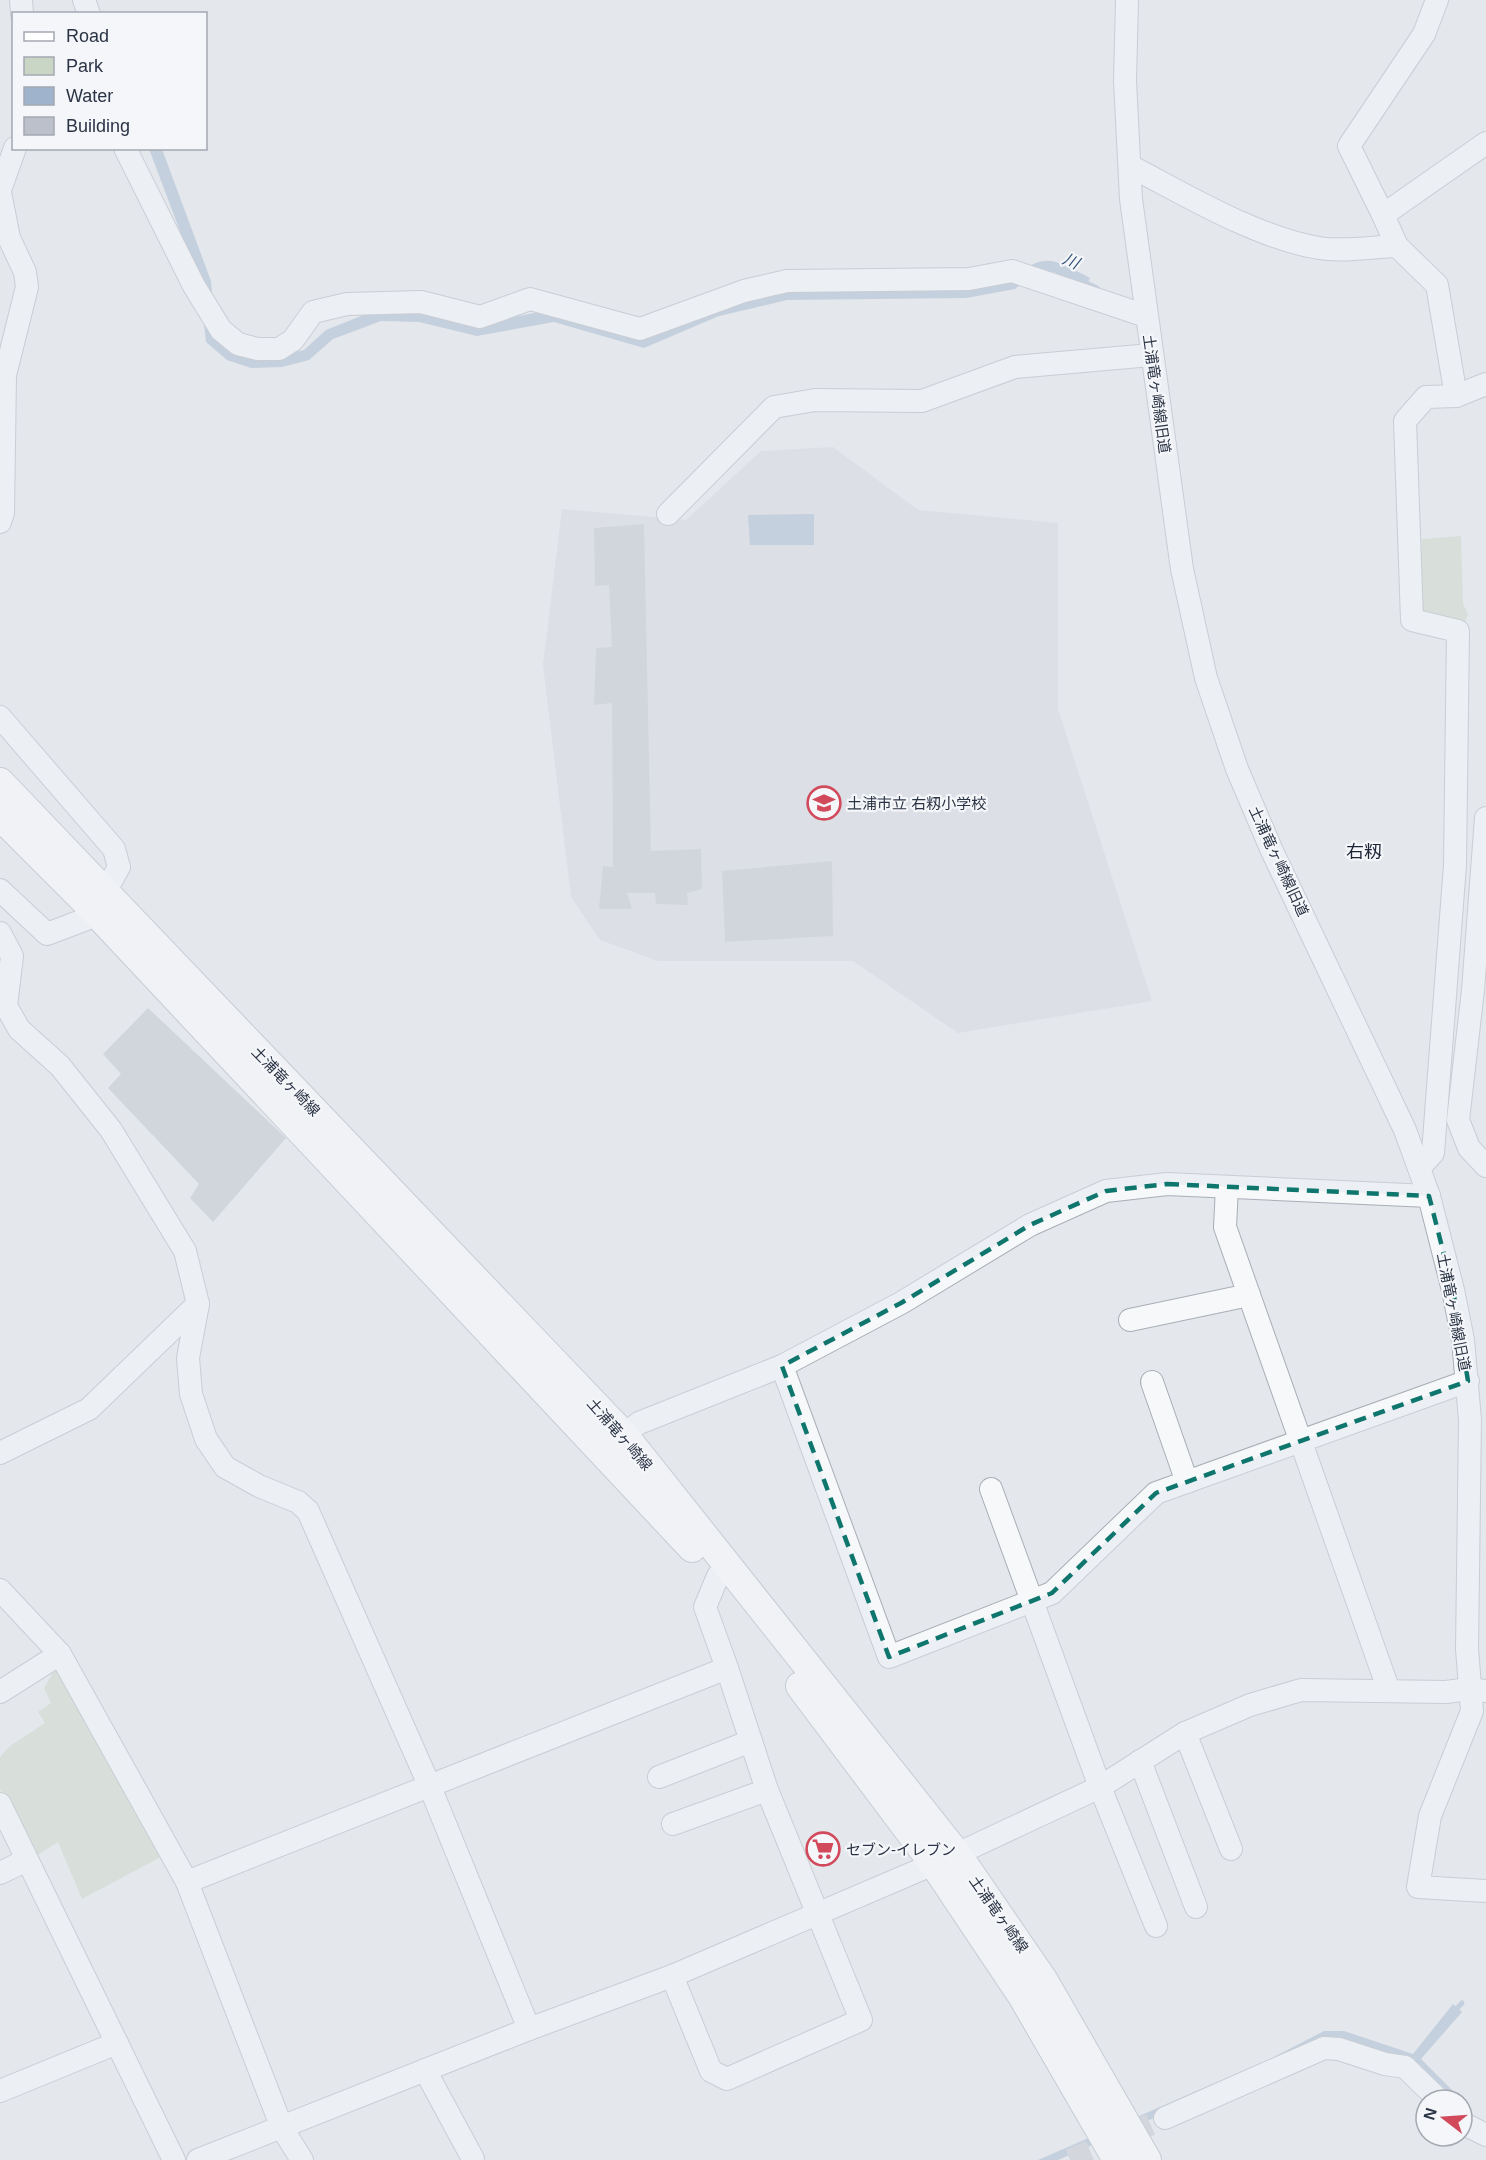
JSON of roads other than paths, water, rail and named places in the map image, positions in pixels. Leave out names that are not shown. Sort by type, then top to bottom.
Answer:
[{"type":"main road","name":"土浦竜ヶ崎線","points":[[0,782],[101,903],[613,1443],[945,1858],[1117,2160]]},
{"type":"main road","name":"土浦竜ヶ崎線","points":[[0,816],[101,903]]},
{"type":"main road","name":"土浦竜ヶ崎線","points":[[613,1443],[1044,1980],[1148,2160]]},
{"type":"street","name":"土浦竜ヶ崎線旧道","points":[[1127,0],[1125,81],[1131,199],[1182,569],[1206,678],[1237,769],[1272,851],[1405,1130],[1420,1167],[1453,1290],[1468,1381],[1477,1690],[1472,1711],[1430,1816],[1418,1887],[1486,1892]]},
{"type":"street","points":[[1437,0],[1424,34],[1349,146],[1397,246],[1437,285],[1456,396]]},
{"type":"street","points":[[1383,215],[1486,143]]},
{"type":"street","points":[[0,522],[3,513],[5,375],[27,287],[25,272],[9,238],[0,191],[14,150]]},
{"type":"street","points":[[126,150],[194,286],[221,330],[238,344],[258,349],[279,349],[293,340],[313,312],[347,304],[421,302],[480,317],[530,299],[640,329],[744,291],[787,280],[969,279],[1012,271],[1146,316]]},
{"type":"street","points":[[1130,166],[1244,223],[1320,248],[1397,246]]},
{"type":"street","points":[[668,514],[774,407],[815,400],[922,401],[1015,367],[1151,355]]},
{"type":"street","points":[[1420,1167],[1433,1153],[1455,865],[1458,631],[1412,620],[1405,421],[1426,397],[1456,396],[1486,384]]},
{"type":"street","points":[[0,717],[114,849],[119,867],[101,903],[47,934],[0,890]]},
{"type":"street","points":[[1486,818],[1479,990],[1458,1120],[1469,1148],[1486,1166]]},
{"type":"street","points":[[0,933],[12,956],[6,1006],[19,1029],[60,1066],[111,1130],[185,1251],[198,1304],[188,1358],[191,1394],[206,1439],[225,1467],[259,1486],[298,1502],[308,1511],[429,1787],[529,2029]]},
{"type":"street","points":[[613,1443],[639,1423],[782,1366],[902,1304],[1030,1225],[1106,1191],[1167,1184],[1429,1196]]},
{"type":"street","points":[[1227,1187],[1225,1227],[1389,1691]]},
{"type":"street","points":[[1131,1320],[1249,1295]]},
{"type":"street","points":[[0,1453],[89,1409],[198,1304]]},
{"type":"street","points":[[782,1366],[888,1657],[1052,1593],[1156,1493],[1301,1443],[1468,1381]]},
{"type":"street","points":[[1152,1382],[1187,1482]]},
{"type":"street","points":[[991,1489],[1100,1787],[1156,1926]]},
{"type":"street","points":[[672,1976],[711,2071],[727,2079],[861,2020],[767,1790],[705,1607],[718,1576]]},
{"type":"street","points":[[0,1590],[60,1654],[187,1882],[282,2128],[302,2160]]},
{"type":"street","points":[[0,1692],[60,1654]]},
{"type":"street","points":[[187,1882],[727,1668]]},
{"type":"street","points":[[198,2160],[529,2029],[672,1976],[945,1858],[1100,1787],[1185,1733],[1250,1705],[1301,1690],[1446,1692],[1477,1690]]},
{"type":"street","points":[[1185,1733],[1231,1849]]},
{"type":"street","points":[[659,1777],[751,1742]]},
{"type":"street","points":[[1140,1761],[1196,1907]]},
{"type":"street","points":[[673,1824],[767,1790]]},
{"type":"street","points":[[0,1804],[174,2160]]},
{"type":"street","points":[[0,1873],[27,1860]]},
{"type":"street","points":[[0,2091],[117,2043]]},
{"type":"street","points":[[1165,2118],[1324,2048],[1339,2049],[1385,2064],[1405,2067],[1427,2088]]},
{"type":"street","points":[[425,2070],[473,2159]]},
{"type":"water","points":[[149,150],[162,150],[211,281],[216,334],[280,355],[304,350],[326,330],[381,308],[419,309],[479,324],[554,309],[641,335],[785,287],[1013,277],[1043,261],[1059,263],[1090,278],[1084,291],[1054,272],[1033,274],[1015,289],[966,298],[787,300],[719,316],[644,348],[554,322],[477,336],[419,322],[381,321],[333,339],[309,360],[282,367],[251,368],[227,360],[206,342],[200,284]]},
{"type":"water","points":[[814,514],[814,545],[750,545],[748,515]]},
{"type":"water","points":[[1453,2004],[1462,2012],[1421,2059],[1450,2088],[1424,2088],[1341,2044],[1163,2114],[1058,2160],[1038,2160],[1268,2060],[1324,2031],[1344,2031],[1413,2054]]},
{"type":"waterway","name":"川","points":[[1082,281],[1097,288]]},
{"type":"waterway","points":[[1453,2013],[1462,2003]]},
{"type":"tunnel","points":[[1070,2160],[1165,2118]]},
{"type":"place","name":"土浦市立 右籾小学校","points":[[824,803]]},
{"type":"place","name":"セブン-イレブン","points":[[823,1849]]},
{"type":"district","name":"右籾","points":[[1364,852]]}]
